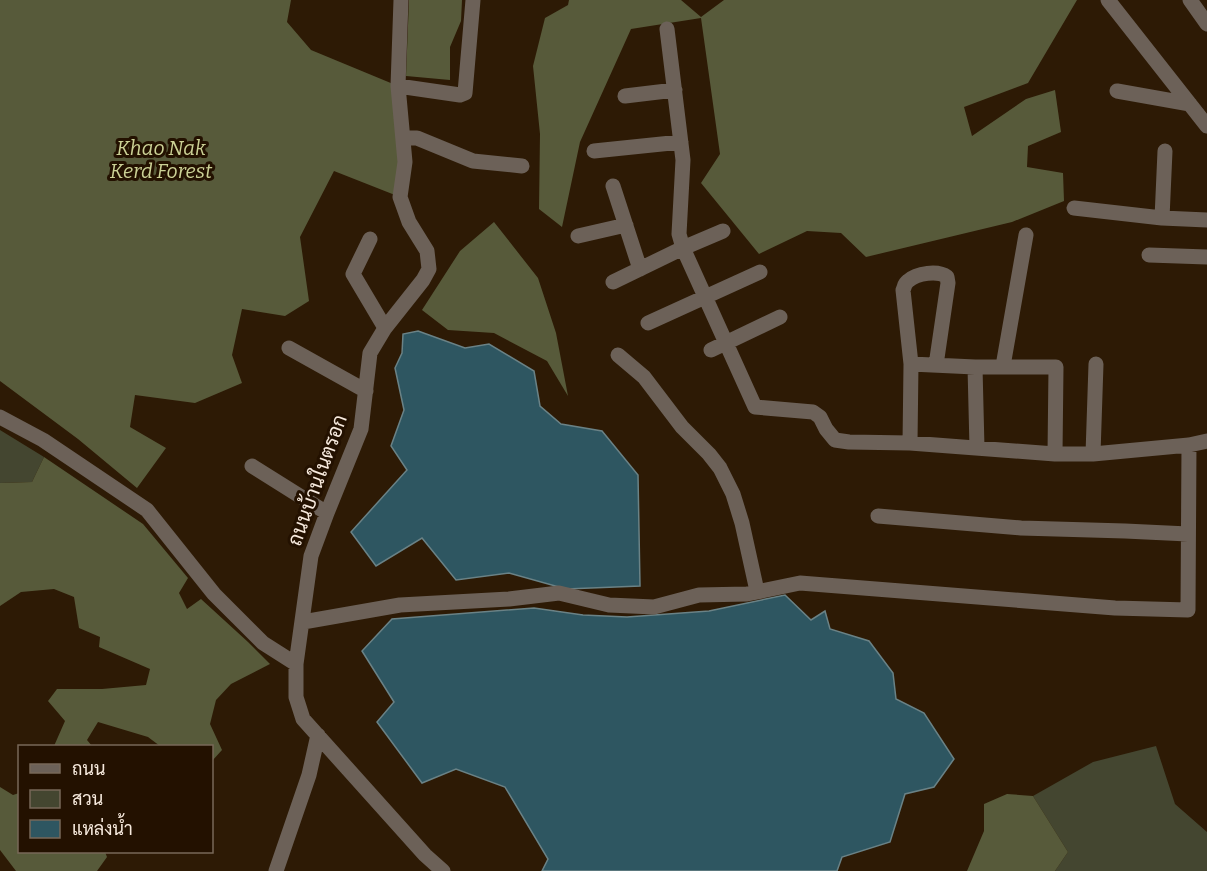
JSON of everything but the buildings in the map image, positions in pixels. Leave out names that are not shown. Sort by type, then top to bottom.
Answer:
[{"type":"street","name":"ถนนบ้านในตรอก","points":[[402,0],[398,86],[405,162],[400,197],[409,222],[427,251],[429,269],[385,328],[370,353],[361,429],[311,556],[296,664],[296,697],[303,718],[425,855],[443,871]]},
{"type":"street","points":[[398,86],[460,95],[465,93],[473,0]]},
{"type":"street","points":[[1108,0],[1207,126]]},
{"type":"street","points":[[1190,0],[1207,24]]},
{"type":"street","points":[[667,29],[683,160],[679,234],[683,248],[755,407],[813,412],[820,417],[826,429],[836,440],[849,442],[910,443],[1055,454],[1092,454],[1189,445],[1207,441]]},
{"type":"street","points":[[625,96],[675,90]]},
{"type":"street","points":[[1117,92],[1190,104]]},
{"type":"street","points":[[403,138],[417,138],[473,161],[522,166]]},
{"type":"street","points":[[594,151],[681,142]]},
{"type":"street","points":[[1162,218],[1165,151]]},
{"type":"street","points":[[614,186],[640,269]]},
{"type":"street","points":[[1074,208],[1162,218],[1207,220]]},
{"type":"street","points":[[578,236],[626,225]]},
{"type":"street","points":[[613,282],[723,231]]},
{"type":"street","points":[[1002,366],[1026,235]]},
{"type":"street","points":[[370,239],[353,274],[385,328]]},
{"type":"street","points":[[1149,255],[1207,257]]},
{"type":"street","points":[[648,323],[760,272]]},
{"type":"street","points":[[910,443],[910,364],[903,290],[910,279],[931,273],[945,274],[948,277],[936,365]]},
{"type":"street","points":[[711,350],[780,317]]},
{"type":"street","points":[[289,348],[366,391]]},
{"type":"street","points":[[618,355],[644,377],[682,428],[720,468],[733,494],[742,522],[757,591]]},
{"type":"street","points":[[910,364],[1056,367],[1055,454]]},
{"type":"street","points":[[1092,454],[1096,364]]},
{"type":"street","points":[[975,367],[977,448]]},
{"type":"street","points":[[0,417],[43,440],[147,510],[214,594],[263,643],[296,664]]},
{"type":"street","points":[[303,622],[400,605],[509,599],[559,593],[609,605],[654,608],[699,595],[747,594],[800,583],[1115,608],[1188,610],[1189,445]]},
{"type":"street","points":[[252,466],[327,513]]},
{"type":"street","points":[[878,516],[1022,528],[1188,534]]},
{"type":"street","points":[[276,871],[309,775],[318,735]]},
{"type":"green space","name":"Khao Nak Kerd Forest","points":[[0,0],[291,0],[287,22],[311,50],[398,86],[400,197],[334,171],[300,237],[309,301],[285,316],[242,309],[232,355],[242,383],[195,403],[135,395],[130,427],[166,448],[137,488],[78,439],[0,381]]},
{"type":"green space","points":[[409,0],[462,0],[461,21],[450,47],[450,80],[406,76]]},
{"type":"green space","points":[[569,0],[681,0],[701,17],[724,0],[1077,0],[1028,83],[964,107],[972,136],[1026,99],[1055,90],[1061,132],[1028,146],[1027,167],[1063,173],[1064,201],[1012,222],[866,257],[841,233],[807,231],[759,254],[701,183],[720,154],[701,18],[631,29],[580,142],[562,227],[539,209],[540,134],[533,66],[545,18],[568,5]]},
{"type":"green space","points":[[494,222],[538,278],[556,333],[568,396],[547,361],[494,333],[448,330],[422,310],[460,251]]},
{"type":"green space","points":[[0,430],[44,457],[32,482],[0,483]]},
{"type":"green space","points":[[44,457],[143,524],[188,578],[179,593],[187,609],[201,599],[270,664],[231,684],[216,700],[210,724],[222,750],[213,760],[213,745],[159,745],[148,737],[98,722],[87,740],[91,745],[54,745],[65,721],[48,701],[57,689],[102,689],[146,685],[150,669],[99,647],[100,637],[79,628],[74,597],[54,589],[21,592],[0,606],[0,483],[32,482]]},
{"type":"green space","points":[[1156,746],[1175,804],[1207,832],[1207,871],[1055,871],[1068,852],[1033,796],[1093,762]]},
{"type":"green space","points":[[0,787],[13,795],[18,793],[18,853],[105,853],[107,857],[97,871],[16,871],[0,850]]},
{"type":"green space","points":[[1007,794],[1033,796],[1068,852],[1055,871],[967,871],[984,831],[984,804]]},
{"type":"water","points":[[418,331],[465,348],[489,344],[534,371],[540,406],[561,424],[602,431],[638,475],[640,586],[566,589],[509,573],[456,580],[422,538],[376,566],[351,532],[407,470],[391,446],[404,410],[395,368],[402,353],[403,334]]},
{"type":"water","points":[[785,595],[811,620],[825,611],[830,629],[869,641],[893,673],[896,699],[924,713],[954,759],[934,787],[905,794],[890,842],[842,857],[837,871],[542,871],[548,859],[505,787],[456,769],[422,783],[377,722],[394,702],[362,651],[392,619],[534,608],[583,615],[627,617],[709,611]]}]
